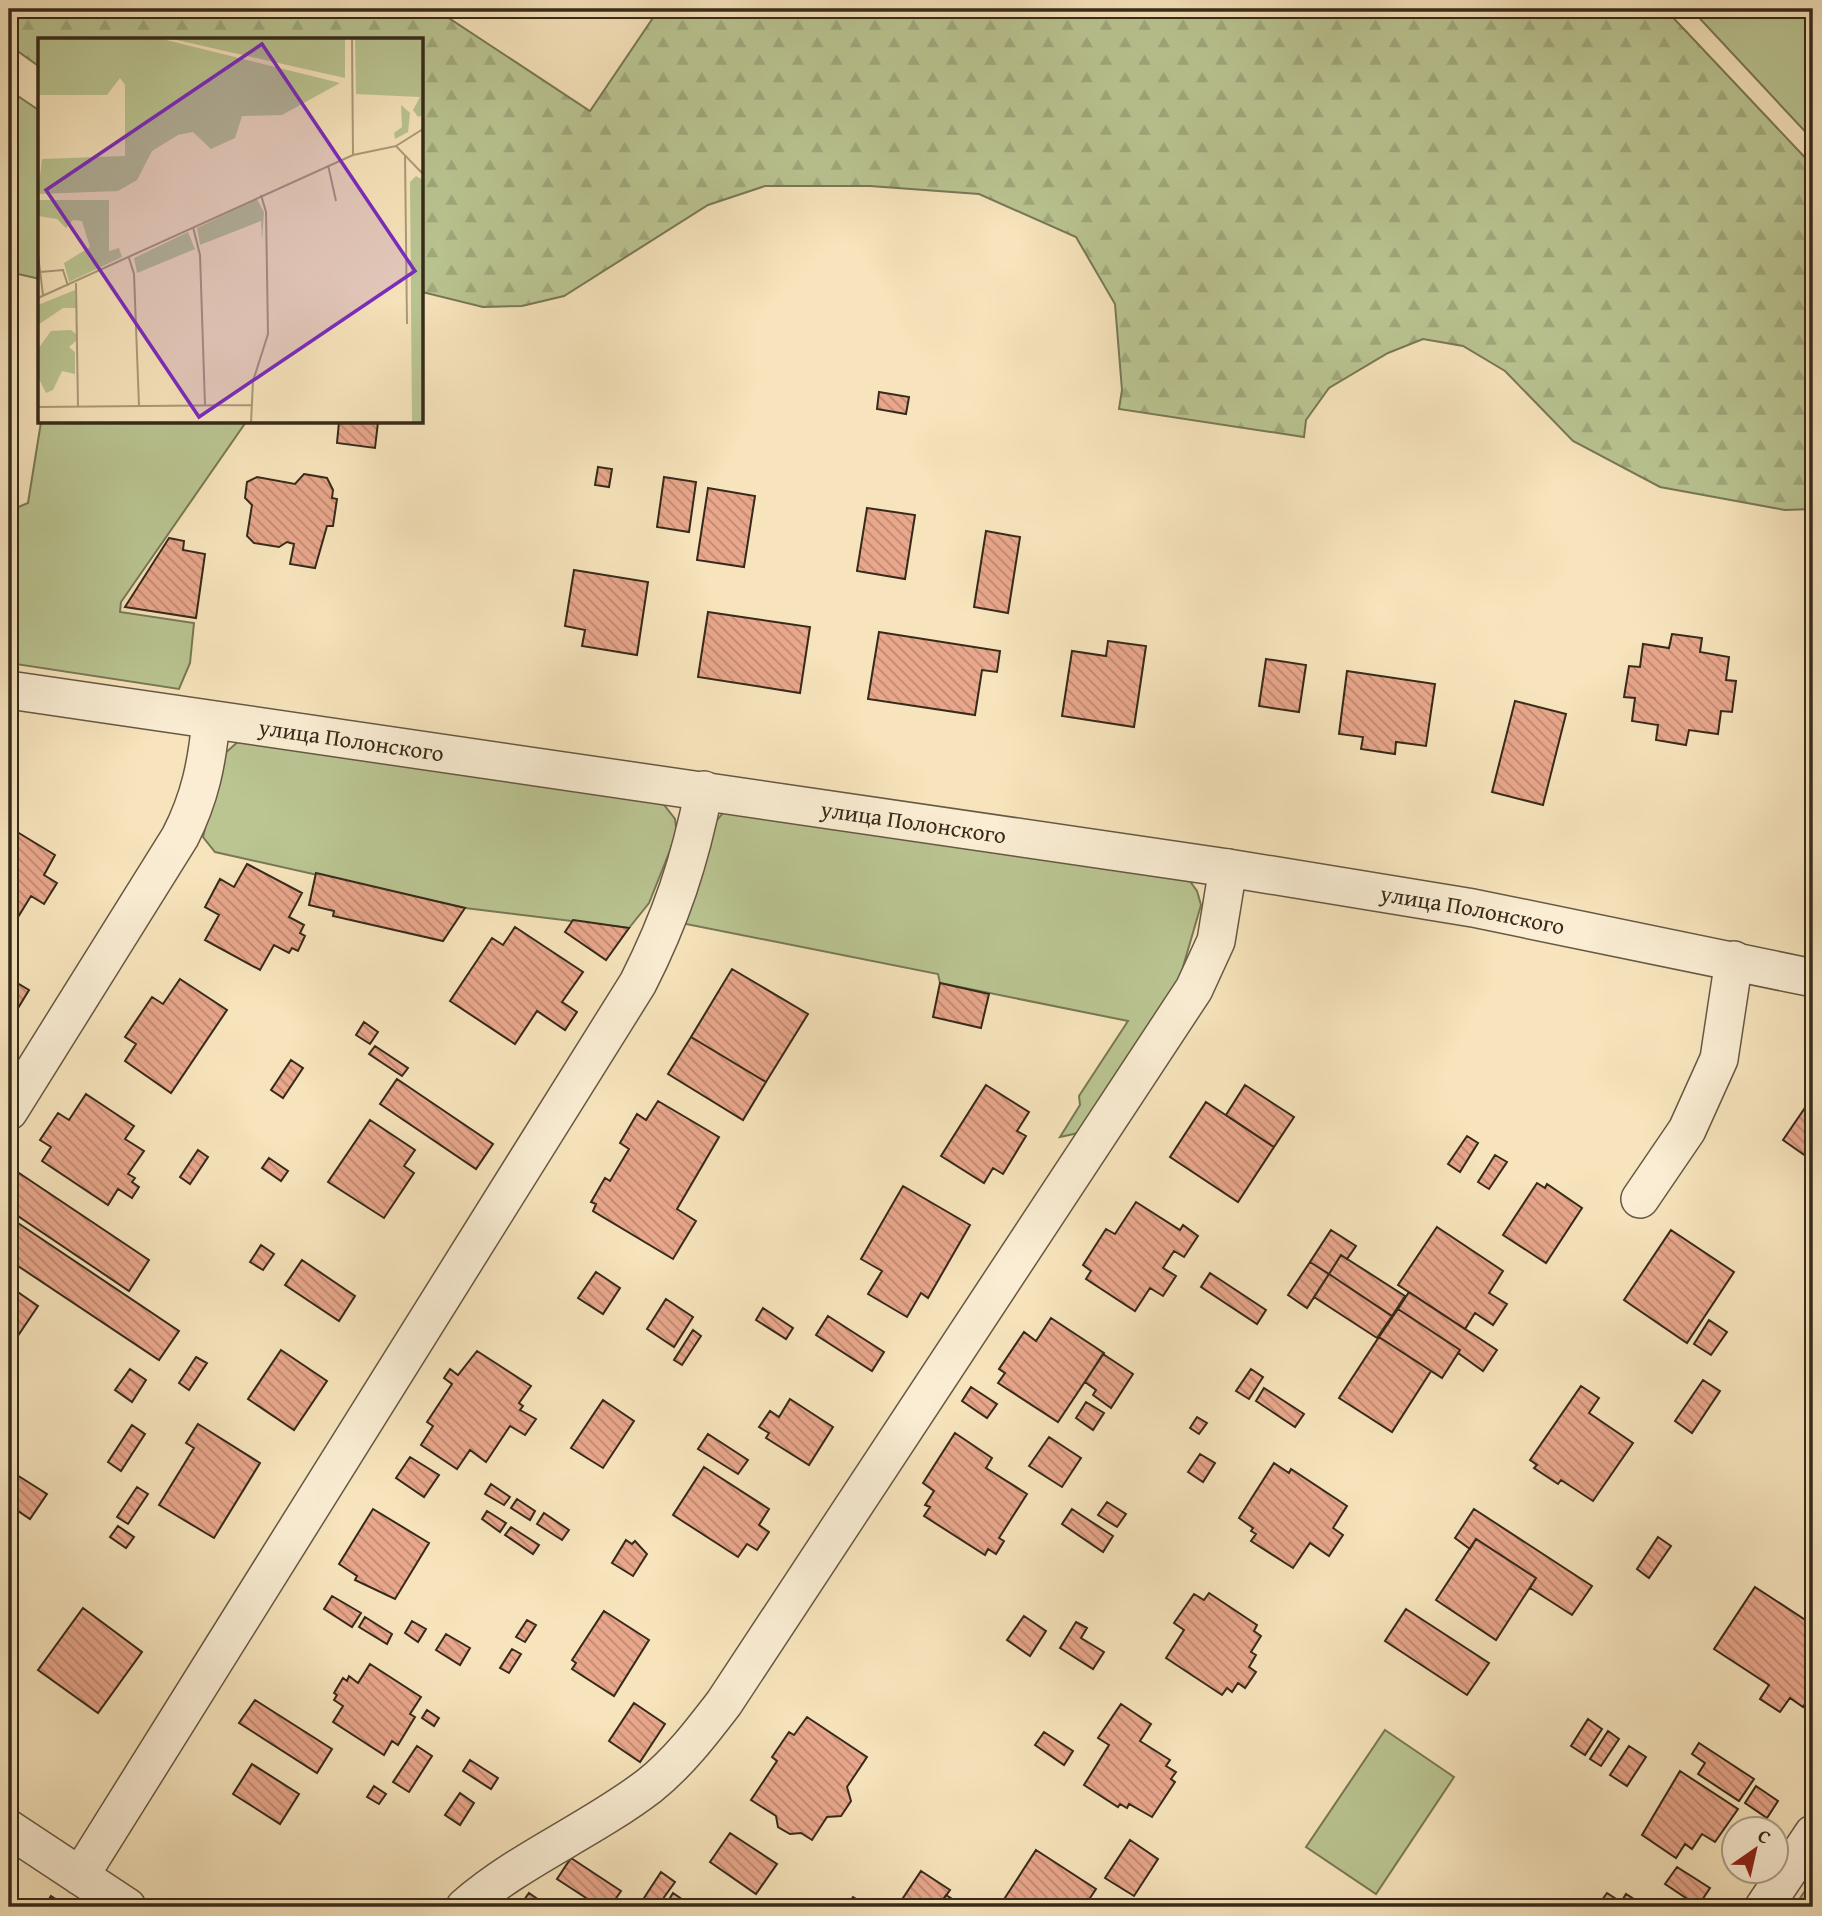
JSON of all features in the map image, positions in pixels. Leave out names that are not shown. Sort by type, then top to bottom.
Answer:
[{"type":"street","name":"улица Полонского","points":[[9,690],[1228,868],[1473,908],[1813,978]]},
{"type":"street","points":[[9,1111],[180,837],[196,806],[206,771],[212,720]]},
{"type":"street","points":[[80,1876],[638,983],[678,896],[693,844],[704,790]]},
{"type":"street","points":[[465,1907],[510,1874],[650,1785],[698,1738],[724,1703],[1194,989],[1216,941],[1228,868]]},
{"type":"street","points":[[1640,1199],[1687,1130],[1719,1059],[1734,960]]},
{"type":"street","points":[[9,1829],[127,1907]]},
{"type":"street","points":[[1764,1907],[1813,1834]]},
{"type":"green space","points":[[9,9],[435,9],[590,111],[659,9],[1665,9],[1813,166],[1813,509],[1785,510],[1660,487],[1573,441],[1505,371],[1463,346],[1423,339],[1388,353],[1329,388],[1306,420],[1304,437],[1119,409],[1122,390],[1115,304],[1076,237],[979,194],[870,186],[765,186],[708,205],[564,296],[522,306],[483,307],[424,292],[424,38],[38,38],[38,66],[9,45]]},
{"type":"green space","points":[[1691,9],[1813,9],[1813,140]]},
{"type":"green space","points":[[9,90],[38,110],[38,279],[9,272]]},
{"type":"green space","points":[[41,424],[245,424],[121,602],[120,612],[194,623],[190,663],[179,689],[9,663],[9,511],[28,503]]},
{"type":"green space","points":[[241,739],[661,801],[675,819],[677,833],[649,903],[629,928],[465,908],[215,852],[203,837],[223,755]]},
{"type":"green space","points":[[726,809],[1189,880],[1197,891],[1201,905],[1178,984],[1078,1133],[1060,1137],[1080,1105],[1079,1096],[1128,1021],[940,983],[938,974],[681,923],[709,830]]},
{"type":"green space","points":[[1385,1730],[1454,1777],[1376,1894],[1306,1847]]},
{"type":"green space","points":[[1813,1879],[1813,1907],[1794,1907]]},
{"type":"building","points":[[879,392],[909,397],[906,414],[877,409]]},
{"type":"building","points":[[339,424],[378,424],[375,448],[337,443]]},
{"type":"building","points":[[598,467],[612,469],[609,487],[595,485]]},
{"type":"building","points":[[304,474],[327,478],[333,490],[332,498],[337,499],[333,526],[327,526],[315,568],[290,564],[294,544],[287,542],[279,547],[254,543],[247,536],[252,505],[245,498],[247,482],[257,477],[295,484]]},
{"type":"building","points":[[664,477],[696,482],[689,532],[657,527]]},
{"type":"building","points":[[708,488],[755,496],[744,567],[697,560]]},
{"type":"building","points":[[867,508],[915,515],[905,579],[857,571]]},
{"type":"building","points":[[986,531],[1020,537],[1008,613],[974,607]]},
{"type":"building","points":[[169,538],[184,541],[183,550],[205,554],[196,618],[125,607]]},
{"type":"building","points":[[574,570],[648,582],[637,655],[582,646],[585,630],[565,626]]},
{"type":"building","points":[[708,612],[810,627],[800,693],[698,677]]},
{"type":"building","points":[[879,632],[1000,651],[997,672],[982,670],[975,715],[868,699]]},
{"type":"building","points":[[1672,634],[1702,638],[1700,652],[1729,657],[1726,680],[1736,681],[1732,712],[1721,711],[1718,734],[1689,730],[1686,745],[1656,740],[1658,725],[1632,721],[1635,698],[1624,697],[1629,666],[1640,667],[1643,644],[1669,648]]},
{"type":"building","points":[[1108,641],[1146,646],[1134,727],[1062,716],[1072,651],[1106,656]]},
{"type":"building","points":[[1266,659],[1306,665],[1299,712],[1259,706]]},
{"type":"building","points":[[1347,671],[1435,684],[1426,746],[1396,742],[1395,754],[1361,749],[1363,737],[1339,734]]},
{"type":"building","points":[[1515,701],[1566,714],[1543,805],[1492,792]]},
{"type":"building","points":[[9,827],[55,855],[44,875],[57,883],[44,904],[31,896],[18,917],[9,911]]},
{"type":"building","points":[[247,864],[302,893],[289,917],[304,925],[300,933],[305,936],[298,951],[292,948],[289,953],[274,945],[260,970],[205,940],[219,915],[205,907],[220,879],[234,887]]},
{"type":"building","points":[[316,873],[465,908],[443,941],[333,916],[334,911],[309,905]]},
{"type":"building","points":[[573,920],[629,928],[606,960],[565,932]]},
{"type":"building","points":[[515,927],[583,972],[562,1002],[577,1012],[565,1030],[537,1011],[515,1044],[450,1001],[492,938],[503,945]]},
{"type":"building","points":[[732,969],[808,1014],[766,1082],[691,1037]]},
{"type":"building","points":[[180,979],[227,1010],[171,1093],[125,1061],[136,1044],[125,1037],[152,997],[163,1004]]},
{"type":"building","points":[[14,981],[29,990],[9,1023],[9,990]]},
{"type":"building","points":[[940,983],[989,994],[981,1028],[933,1017]]},
{"type":"building","points":[[364,1022],[378,1032],[370,1044],[356,1035]]},
{"type":"building","points":[[691,1037],[766,1082],[743,1120],[668,1074]]},
{"type":"building","points":[[375,1046],[408,1068],[402,1076],[369,1054]]},
{"type":"building","points":[[291,1060],[303,1068],[283,1098],[271,1090]]},
{"type":"building","points":[[397,1079],[493,1144],[476,1169],[380,1104]]},
{"type":"building","points":[[986,1085],[1029,1112],[1017,1131],[1026,1136],[1003,1174],[993,1168],[984,1183],[941,1156]]},
{"type":"building","points":[[1245,1085],[1294,1117],[1274,1147],[1226,1115]]},
{"type":"building","points":[[86,1094],[134,1126],[125,1139],[144,1151],[128,1174],[135,1178],[132,1182],[139,1187],[132,1198],[118,1189],[108,1205],[42,1161],[51,1147],[40,1140],[58,1113],[69,1120]]},
{"type":"building","points":[[1813,1096],[1813,1161],[1783,1140]]},
{"type":"building","points":[[658,1101],[719,1137],[677,1209],[696,1221],[673,1259],[593,1211],[596,1204],[591,1202],[605,1178],[610,1181],[629,1149],[620,1143],[637,1114],[646,1120]]},
{"type":"building","points":[[1206,1102],[1274,1147],[1238,1202],[1170,1157]]},
{"type":"building","points":[[370,1120],[415,1150],[404,1166],[414,1173],[384,1218],[328,1182]]},
{"type":"building","points":[[1467,1136],[1478,1143],[1460,1172],[1448,1164]]},
{"type":"building","points":[[198,1150],[208,1157],[190,1184],[180,1177]]},
{"type":"building","points":[[1495,1155],[1507,1162],[1489,1189],[1478,1182]]},
{"type":"building","points":[[269,1158],[288,1171],[281,1181],[262,1168]]},
{"type":"building","points":[[13,1169],[149,1260],[129,1291],[9,1210],[9,1175]]},
{"type":"building","points":[[1537,1183],[1545,1188],[1547,1184],[1582,1208],[1546,1263],[1503,1235]]},
{"type":"building","points":[[903,1186],[970,1225],[928,1298],[921,1293],[907,1317],[868,1294],[882,1271],[861,1259]]},
{"type":"building","points":[[1136,1202],[1180,1230],[1183,1225],[1198,1236],[1184,1257],[1174,1251],[1163,1268],[1176,1276],[1163,1296],[1150,1288],[1135,1311],[1086,1279],[1091,1271],[1083,1265],[1106,1229],[1115,1234]]},
{"type":"building","points":[[9,1217],[179,1331],[159,1360],[9,1260]]},
{"type":"building","points":[[1437,1227],[1503,1271],[1489,1293],[1507,1304],[1493,1325],[1475,1313],[1465,1329],[1398,1285]]},
{"type":"building","points":[[1331,1230],[1356,1246],[1347,1259],[1341,1255],[1329,1274],[1310,1262]]},
{"type":"building","points":[[1671,1230],[1734,1272],[1687,1343],[1624,1300]]},
{"type":"building","points":[[261,1245],[274,1254],[263,1270],[250,1262]]},
{"type":"building","points":[[1341,1255],[1405,1296],[1392,1316],[1329,1274]]},
{"type":"building","points":[[302,1260],[355,1296],[339,1321],[285,1285]]},
{"type":"building","points":[[1310,1262],[1329,1274],[1307,1308],[1288,1295]]},
{"type":"building","points":[[596,1272],[620,1288],[603,1314],[578,1298]]},
{"type":"building","points":[[1210,1273],[1266,1310],[1257,1324],[1201,1287]]},
{"type":"building","points":[[1329,1274],[1392,1316],[1377,1338],[1314,1297]]},
{"type":"building","points":[[9,1286],[38,1306],[9,1349]]},
{"type":"building","points":[[1409,1292],[1497,1350],[1483,1371],[1458,1353],[1460,1350],[1398,1309]]},
{"type":"building","points":[[666,1299],[693,1317],[674,1347],[647,1329]]},
{"type":"building","points":[[763,1308],[793,1328],[786,1339],[756,1320]]},
{"type":"building","points":[[1398,1309],[1460,1350],[1442,1378],[1379,1337]]},
{"type":"building","points":[[828,1316],[884,1352],[872,1371],[816,1335]]},
{"type":"building","points":[[1051,1318],[1104,1353],[1058,1422],[998,1383],[1005,1373],[999,1369],[1024,1332],[1036,1341]]},
{"type":"building","points":[[1709,1320],[1727,1332],[1711,1355],[1694,1344]]},
{"type":"building","points":[[693,1330],[701,1336],[682,1365],[674,1360]]},
{"type":"building","points":[[1379,1337],[1431,1371],[1392,1432],[1339,1398]]},
{"type":"building","points":[[281,1350],[327,1381],[294,1430],[248,1399]]},
{"type":"building","points":[[477,1351],[531,1386],[519,1403],[523,1406],[520,1410],[536,1419],[525,1435],[510,1426],[486,1462],[470,1450],[457,1469],[421,1445],[433,1426],[427,1422],[452,1384],[444,1378],[450,1369],[458,1375]]},
{"type":"building","points":[[1103,1354],[1133,1374],[1111,1408],[1093,1395],[1096,1390],[1085,1382]]},
{"type":"building","points":[[196,1357],[207,1363],[189,1390],[179,1383]]},
{"type":"building","points":[[130,1369],[146,1380],[132,1402],[115,1390]]},
{"type":"building","points":[[1251,1369],[1263,1377],[1249,1399],[1236,1391]]},
{"type":"building","points":[[1703,1380],[1720,1391],[1692,1433],[1675,1421]]},
{"type":"building","points":[[1581,1386],[1599,1398],[1589,1413],[1633,1443],[1593,1501],[1561,1480],[1558,1484],[1534,1468],[1537,1465],[1530,1460]]},
{"type":"building","points":[[971,1387],[997,1404],[987,1418],[962,1401]]},
{"type":"building","points":[[1264,1388],[1304,1414],[1295,1427],[1256,1401]]},
{"type":"building","points":[[790,1399],[833,1427],[809,1465],[766,1438],[769,1433],[759,1427],[770,1411],[779,1417]]},
{"type":"building","points":[[603,1400],[634,1421],[603,1468],[571,1448]]},
{"type":"building","points":[[1086,1402],[1104,1413],[1093,1430],[1076,1418]]},
{"type":"building","points":[[1197,1417],[1207,1423],[1199,1434],[1190,1428]]},
{"type":"building","points":[[198,1424],[260,1463],[214,1538],[159,1505],[194,1448],[186,1443]]},
{"type":"building","points":[[132,1425],[145,1434],[121,1471],[108,1462]]},
{"type":"building","points":[[955,1433],[992,1458],[986,1468],[1027,1494],[999,1538],[1004,1541],[996,1554],[988,1549],[985,1555],[924,1516],[930,1507],[925,1505],[934,1491],[923,1483]]},
{"type":"building","points":[[708,1434],[748,1460],[738,1474],[698,1449]]},
{"type":"building","points":[[1049,1437],[1081,1458],[1062,1487],[1029,1466]]},
{"type":"building","points":[[1200,1454],[1215,1463],[1203,1482],[1188,1472]]},
{"type":"building","points":[[410,1457],[439,1475],[424,1497],[396,1478]]},
{"type":"building","points":[[1274,1463],[1289,1473],[1291,1469],[1347,1506],[1333,1528],[1343,1535],[1329,1556],[1310,1543],[1293,1568],[1251,1541],[1256,1534],[1251,1531],[1253,1528],[1239,1518]]},
{"type":"building","points":[[704,1467],[769,1509],[759,1525],[769,1532],[757,1550],[747,1544],[738,1557],[673,1515]]},
{"type":"building","points":[[9,1470],[47,1494],[30,1519],[9,1505]]},
{"type":"building","points":[[491,1484],[510,1497],[504,1505],[485,1494]]},
{"type":"building","points":[[137,1487],[148,1494],[128,1524],[117,1517]]},
{"type":"building","points":[[517,1499],[535,1511],[530,1520],[511,1508]]},
{"type":"building","points":[[1107,1502],[1126,1514],[1117,1527],[1098,1515]]},
{"type":"building","points":[[373,1509],[429,1543],[395,1599],[355,1580],[357,1576],[339,1564]]},
{"type":"building","points":[[1072,1509],[1113,1536],[1103,1552],[1062,1524]]},
{"type":"building","points":[[1474,1509],[1592,1586],[1572,1615],[1530,1588],[1536,1578],[1476,1539],[1470,1549],[1455,1538]]},
{"type":"building","points":[[487,1511],[506,1523],[500,1532],[482,1519]]},
{"type":"building","points":[[544,1513],[569,1530],[562,1540],[537,1524]]},
{"type":"building","points":[[118,1526],[134,1537],[126,1548],[110,1537]]},
{"type":"building","points":[[511,1527],[539,1545],[533,1554],[505,1535]]},
{"type":"building","points":[[1658,1537],[1671,1546],[1649,1578],[1637,1569]]},
{"type":"building","points":[[1476,1539],[1536,1578],[1496,1640],[1436,1600]]},
{"type":"building","points":[[626,1540],[632,1544],[635,1541],[647,1554],[633,1576],[612,1563]]},
{"type":"building","points":[[1755,1587],[1813,1625],[1813,1692],[1803,1707],[1790,1698],[1780,1712],[1760,1699],[1769,1685],[1714,1649]]},
{"type":"building","points":[[1209,1593],[1257,1625],[1254,1631],[1261,1636],[1251,1652],[1256,1655],[1249,1667],[1256,1672],[1245,1688],[1238,1683],[1232,1692],[1227,1688],[1222,1695],[1166,1658],[1184,1630],[1174,1623],[1194,1594],[1204,1600]]},
{"type":"building","points":[[332,1596],[361,1613],[352,1627],[324,1609]]},
{"type":"building","points":[[83,1608],[142,1652],[98,1713],[38,1670]]},
{"type":"building","points":[[1406,1609],[1489,1663],[1467,1695],[1385,1641]]},
{"type":"building","points":[[604,1611],[649,1640],[614,1696],[572,1669],[576,1663],[572,1660]]},
{"type":"building","points":[[1024,1616],[1046,1631],[1030,1656],[1007,1640]]},
{"type":"building","points":[[365,1617],[392,1634],[387,1644],[359,1627]]},
{"type":"building","points":[[527,1620],[536,1625],[525,1642],[516,1637]]},
{"type":"building","points":[[412,1621],[426,1629],[418,1642],[405,1633]]},
{"type":"building","points":[[1076,1622],[1087,1628],[1081,1638],[1104,1652],[1093,1669],[1060,1648]]},
{"type":"building","points":[[446,1634],[470,1648],[460,1665],[436,1650]]},
{"type":"building","points":[[512,1649],[521,1654],[509,1673],[500,1668]]},
{"type":"building","points":[[370,1664],[421,1697],[410,1714],[415,1717],[398,1745],[392,1741],[384,1755],[333,1722],[343,1706],[334,1700],[337,1695],[334,1693],[343,1678],[347,1681],[349,1676],[358,1683]]},
{"type":"building","points":[[255,1700],[332,1749],[317,1773],[239,1723]]},
{"type":"building","points":[[634,1703],[665,1724],[640,1762],[609,1741]]},
{"type":"building","points":[[1121,1704],[1151,1724],[1140,1741],[1170,1760],[1166,1766],[1176,1772],[1171,1779],[1175,1782],[1152,1817],[1129,1804],[1127,1808],[1120,1804],[1118,1807],[1084,1785],[1109,1745],[1098,1738]]},
{"type":"building","points":[[427,1710],[439,1718],[434,1726],[422,1718]]},
{"type":"building","points":[[807,1717],[867,1757],[847,1787],[851,1801],[841,1816],[827,1817],[812,1840],[801,1833],[790,1834],[778,1827],[776,1816],[751,1800],[777,1761],[772,1757],[789,1732],[794,1735]]},
{"type":"building","points":[[1588,1719],[1602,1729],[1585,1755],[1571,1746]]},
{"type":"building","points":[[1608,1731],[1619,1739],[1601,1766],[1590,1759]]},
{"type":"building","points":[[1044,1732],[1073,1751],[1064,1765],[1035,1745]]},
{"type":"building","points":[[1699,1743],[1754,1779],[1739,1801],[1698,1774],[1705,1763],[1692,1754]]},
{"type":"building","points":[[417,1746],[432,1756],[409,1792],[393,1782]]},
{"type":"building","points":[[1629,1746],[1646,1757],[1627,1786],[1610,1775]]},
{"type":"building","points":[[470,1760],[498,1778],[491,1789],[463,1771]]},
{"type":"building","points":[[252,1764],[299,1794],[280,1824],[233,1794]]},
{"type":"building","points":[[1680,1771],[1738,1809],[1735,1814],[1720,1814],[1720,1835],[1715,1842],[1702,1834],[1692,1849],[1685,1844],[1676,1858],[1642,1835]]},
{"type":"building","points":[[374,1786],[386,1794],[379,1804],[367,1797]]},
{"type":"building","points":[[1756,1786],[1778,1801],[1770,1814],[1761,1814],[1745,1803]]},
{"type":"building","points":[[460,1793],[474,1803],[460,1825],[445,1815]]},
{"type":"building","points":[[730,1833],[777,1864],[756,1894],[710,1862]]},
{"type":"building","points":[[1130,1840],[1158,1859],[1134,1896],[1105,1878]]},
{"type":"building","points":[[1036,1850],[1096,1889],[1084,1907],[999,1907]]},
{"type":"building","points":[[571,1858],[621,1891],[610,1907],[600,1907],[557,1879]]},
{"type":"building","points":[[1677,1867],[1710,1888],[1698,1906],[1665,1884]]},
{"type":"building","points":[[921,1871],[950,1890],[938,1907],[897,1907]]},
{"type":"building","points":[[661,1872],[675,1882],[657,1907],[644,1898]]},
{"type":"building","points":[[529,1893],[549,1907],[519,1907]]},
{"type":"building","points":[[673,1893],[686,1902],[682,1907],[667,1903]]},
{"type":"building","points":[[1607,1893],[1621,1902],[1626,1894],[1646,1907],[1597,1907]]},
{"type":"building","points":[[946,1895],[965,1907],[938,1907]]},
{"type":"building","points":[[51,1896],[68,1907],[44,1907]]},
{"type":"building","points":[[853,1897],[866,1905],[846,1907]]}]
